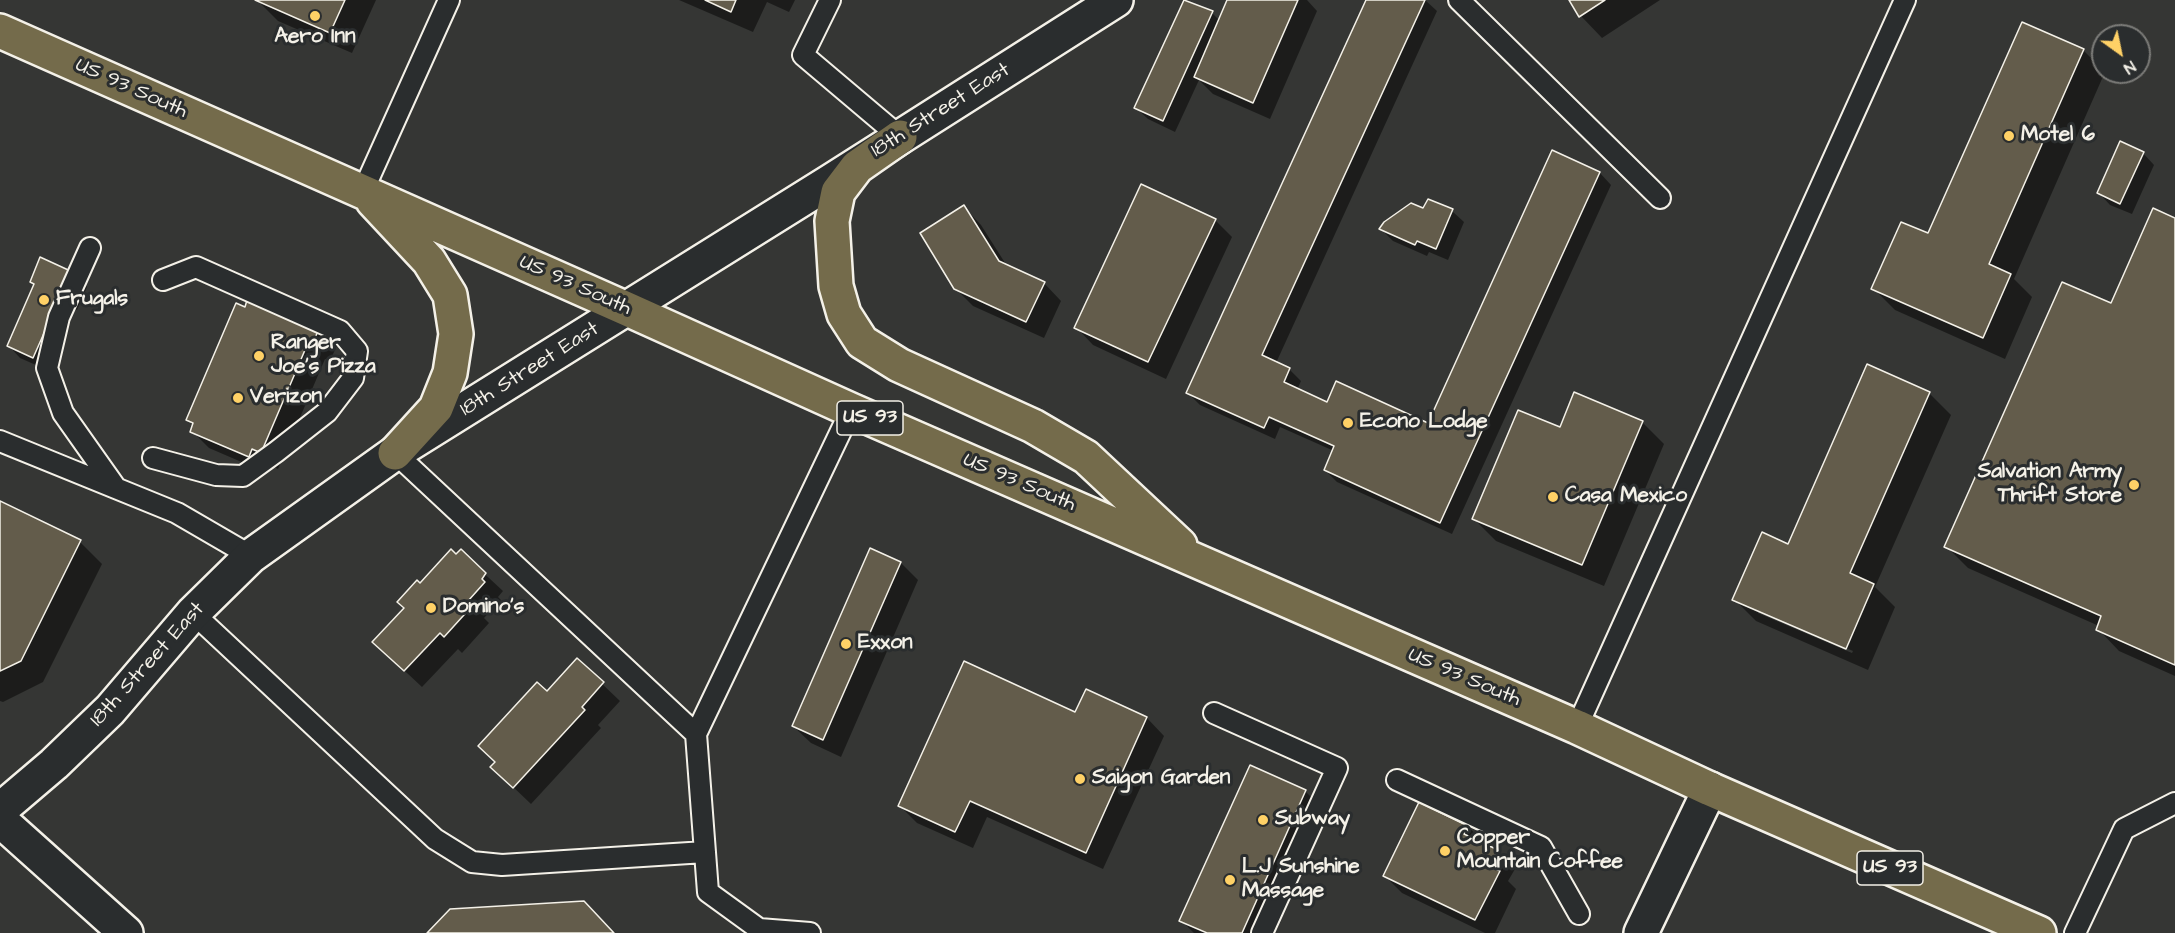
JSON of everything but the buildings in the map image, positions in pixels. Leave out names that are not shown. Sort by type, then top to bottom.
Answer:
[{"type":"main road","name":"US 93 South","points":[[0,31],[850,410],[1577,727],[1710,789],[2039,933]]},
{"type":"main road","points":[[900,136],[857,167],[838,192],[832,221],[836,286],[844,314],[862,342],[900,365],[1033,426],[1086,457],[1199,563]]},
{"type":"main road","points":[[363,191],[429,261],[450,295],[456,333],[450,373],[436,408],[395,453]]},
{"type":"street","name":"18th Street East","points":[[0,810],[54,764],[111,710],[193,613],[251,555],[395,453],[1116,0]]},
{"type":"street","points":[[1641,933],[1710,789]]},
{"type":"street","points":[[0,820],[126,933]]},
{"type":"lane","points":[[363,191],[449,0]]},
{"type":"lane","points":[[830,0],[803,55],[900,136]]},
{"type":"lane","points":[[1459,0],[1660,198]]},
{"type":"lane","points":[[1577,727],[1905,0]]},
{"type":"lane","points":[[90,248],[59,317],[47,368],[63,413],[116,488]]},
{"type":"lane","points":[[153,458],[216,475],[243,476],[327,412],[353,378],[357,351],[340,331],[196,267],[163,280]]},
{"type":"lane","points":[[810,933],[759,929],[708,892],[696,734],[850,410]]},
{"type":"lane","points":[[0,441],[177,513],[251,555]]},
{"type":"lane","points":[[395,453],[696,734]]},
{"type":"lane","points":[[193,613],[435,839],[472,862],[502,866],[705,852]]},
{"type":"lane","points":[[1214,713],[1337,768],[1262,933]]},
{"type":"lane","points":[[1397,780],[1540,847],[1579,914]]},
{"type":"lane","points":[[2075,933],[2124,829],[2175,803]]},
{"type":"place","name":"Aero Inn","points":[[315,16]]},
{"type":"place","name":"Motel 6","points":[[2009,136]]},
{"type":"place","name":"Frugals","points":[[44,300]]},
{"type":"place","name":"Ranger Joe's Pizza","points":[[259,356]]},
{"type":"place","name":"Verizon","points":[[238,398]]},
{"type":"place","name":"Econo Lodge","points":[[1348,423]]},
{"type":"place","name":"Salvation Army Thrift Store","points":[[2134,485]]},
{"type":"place","name":"Casa Mexico","points":[[1553,497]]},
{"type":"place","name":"Domino's","points":[[431,608]]},
{"type":"place","name":"Exxon","points":[[846,644]]},
{"type":"place","name":"Saigon Garden","points":[[1080,779]]},
{"type":"place","name":"Subway","points":[[1263,820]]},
{"type":"place","name":"Copper Mountain Coffee","points":[[1445,851]]},
{"type":"place","name":"L.J Sunshine Massage","points":[[1230,880]]}]
